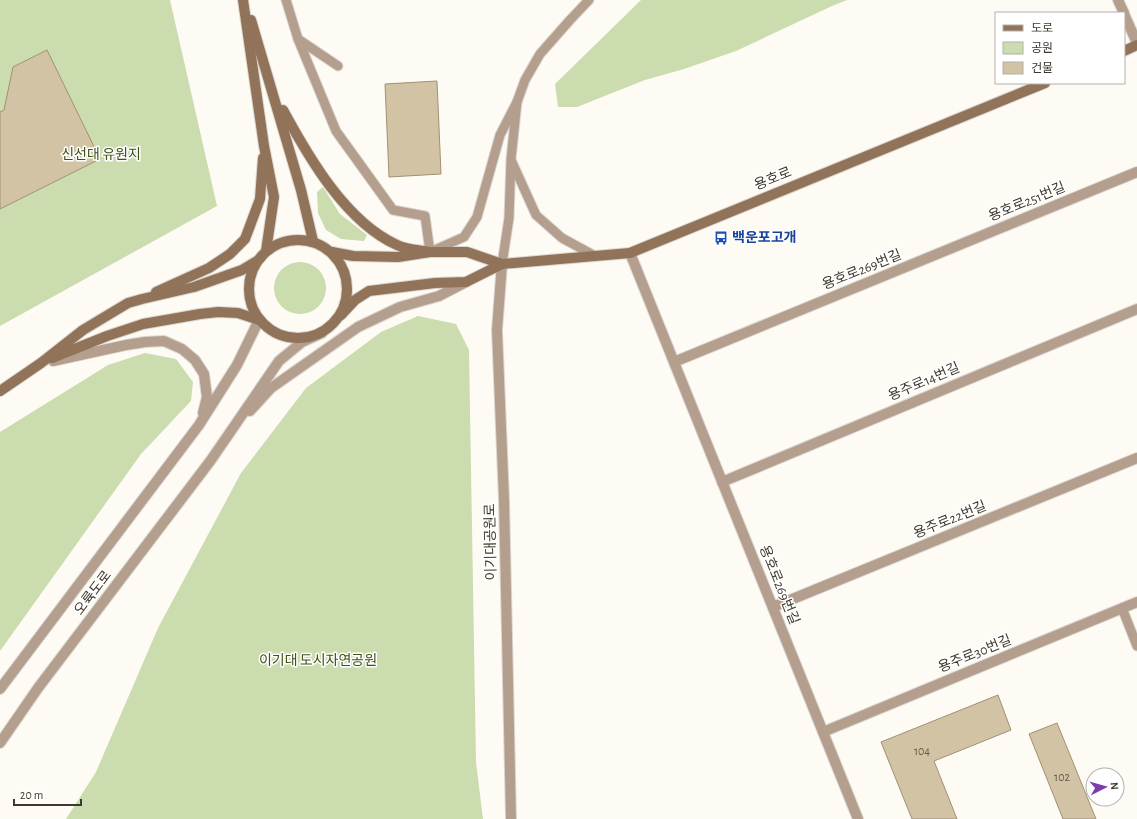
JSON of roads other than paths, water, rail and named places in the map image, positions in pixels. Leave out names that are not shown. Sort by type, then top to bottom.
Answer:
[{"type":"main road","points":[[244,0],[273,91],[301,190],[313,241]]},
{"type":"main road","points":[[244,0],[264,146],[274,197],[266,251]]},
{"type":"main road","points":[[1125,50],[1137,44]]},
{"type":"main road","name":"용호로","points":[[502,264],[630,253],[1043,84]]},
{"type":"main road","points":[[273,91],[316,167],[348,208],[377,234],[399,246],[430,252]]},
{"type":"main road","points":[[142,299],[209,268],[230,254],[245,239],[260,199],[264,146]]},
{"type":"main road","points":[[0,391],[41,363],[83,330],[128,303],[194,287],[242,270],[280,242],[296,239],[313,241],[332,252],[342,266],[348,282],[347,299],[341,315]]},
{"type":"main road","points":[[332,252],[353,256],[398,257],[430,252],[467,252],[502,264]]},
{"type":"main road","points":[[257,260],[251,275],[249,290],[252,306],[259,320],[269,329],[282,336],[295,339],[309,338],[322,333],[333,325],[355,300],[369,291],[435,283],[466,282],[502,264]]},
{"type":"main road","points":[[41,363],[107,336],[143,324],[218,312],[238,313],[259,320]]},
{"type":"street","points":[[1118,0],[1124,12]]},
{"type":"street","points":[[1125,15],[1137,44]]},
{"type":"street","name":"용호로251번길","points":[[928,258],[1137,172]]},
{"type":"street","name":"용호로269번길","points":[[630,253],[858,819]]},
{"type":"street","name":"용호로269번길","points":[[674,362],[928,258]]},
{"type":"street","name":"이기대공원로","points":[[502,264],[497,330],[504,500],[511,819]]},
{"type":"street","points":[[227,436],[271,388],[358,327],[400,308],[439,296],[466,282]]},
{"type":"street","name":"용주로14번길","points":[[722,482],[1137,309]]},
{"type":"street","name":"오륙도로","points":[[0,689],[199,425],[237,365],[259,320]]},
{"type":"street","points":[[227,436],[279,361],[302,342],[322,333]]},
{"type":"street","points":[[41,363],[145,342],[164,342],[182,349],[195,360],[204,374],[207,397],[199,425]]},
{"type":"street","name":"오륙도로","points":[[0,743],[38,688],[211,460],[227,436]]},
{"type":"street","name":"용주로22번길","points":[[773,607],[1137,458]]},
{"type":"street","name":"용주로30번길","points":[[823,732],[1137,602]]},
{"type":"lane","points":[[286,0],[298,39],[336,131],[394,210],[425,216],[430,252],[464,237],[477,216],[500,135],[517,102],[525,80],[540,54],[589,0]]},
{"type":"lane","points":[[298,39],[338,66]]},
{"type":"lane","points":[[502,264],[509,218],[511,159],[517,102]]},
{"type":"lane","points":[[511,159],[536,215],[562,238],[595,256]]},
{"type":"lane","points":[[1122,608],[1137,646]]},
{"type":"place","name":"백운포고개","points":[[721,238]]},
{"type":"park label","name":"신선대 유원지","points":[[101,155]]},
{"type":"park label","name":"이기대 도시자연공원","points":[[318,661]]}]
